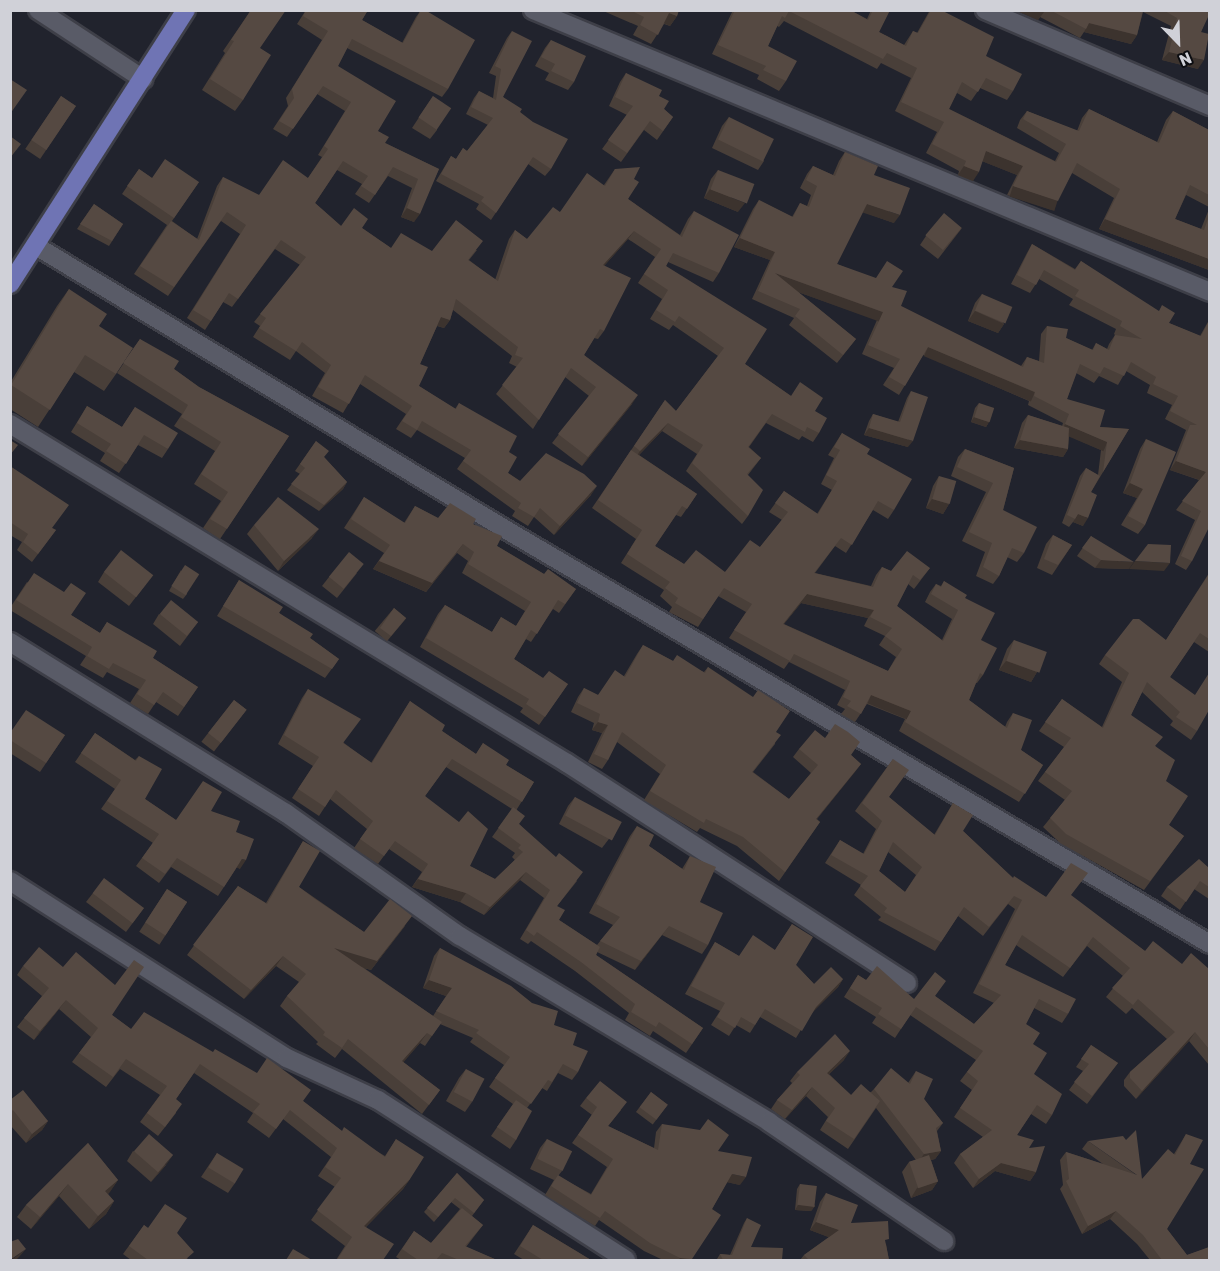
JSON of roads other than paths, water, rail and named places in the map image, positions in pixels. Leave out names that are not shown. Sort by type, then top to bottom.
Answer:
[{"type":"main road","points":[[10,284],[186,10]]},
{"type":"street","points":[[38,10],[142,79]]},
{"type":"street","points":[[533,10],[1209,292]]},
{"type":"street","points":[[985,10],[1209,106]]},
{"type":"street","points":[[36,246],[510,532],[1209,944]]},
{"type":"street","points":[[10,424],[567,763],[907,983]]},
{"type":"street","points":[[10,642],[286,813],[460,936],[769,1122],[944,1241]]},
{"type":"street","points":[[10,881],[287,1058],[378,1100],[626,1260]]}]
